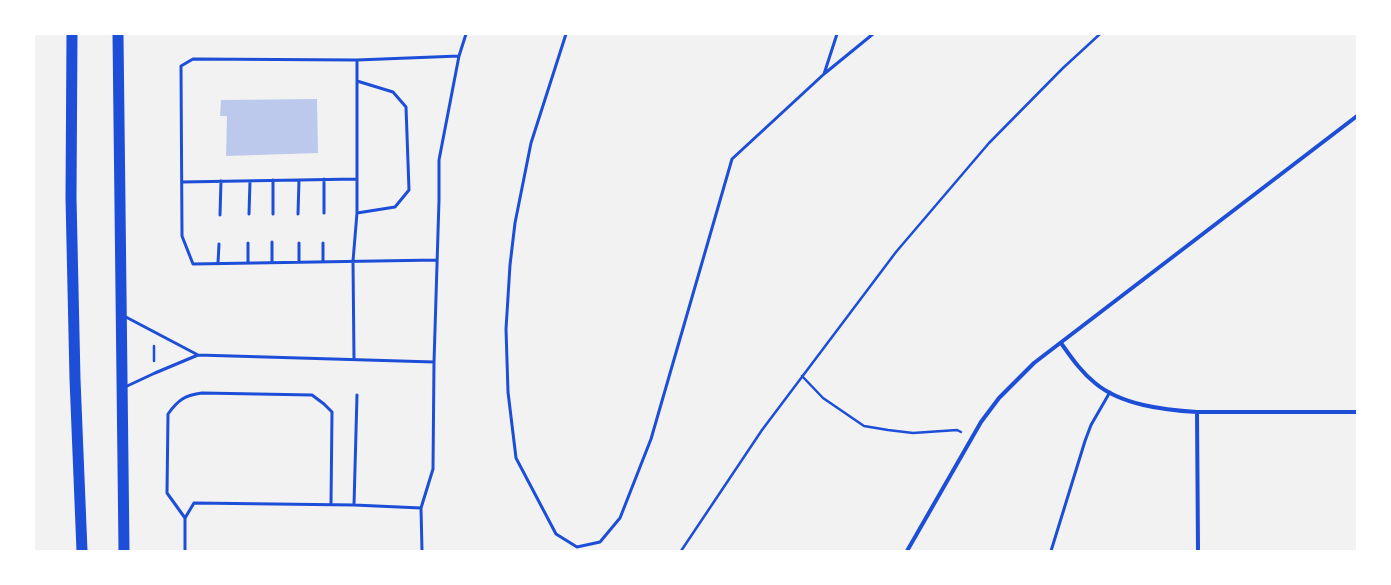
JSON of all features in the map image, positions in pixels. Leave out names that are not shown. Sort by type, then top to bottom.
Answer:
[{"type":"highway","points":[[72,34],[71,198],[74,371],[82,551]]},
{"type":"highway","points":[[118,34],[124,551]]},
{"type":"street","points":[[907,551],[973,435],[999,398],[1020,376],[1049,352],[1357,116]]},
{"type":"street","points":[[1061,343],[1084,372],[1095,383],[1110,392],[1146,405],[1176,411],[1197,412],[1357,412]]},
{"type":"street","points":[[1197,412],[1198,551]]},
{"type":"lane","points":[[422,551],[421,508],[433,469],[438,160],[459,56],[466,34]]},
{"type":"lane","points":[[566,34],[530,151],[515,223],[506,329],[508,392],[516,458],[556,534],[577,547],[600,542],[620,518],[651,439],[732,159],[824,74],[873,34]]},
{"type":"lane","points":[[824,74],[837,34]]},
{"type":"lane","points":[[437,260],[193,264],[182,236],[181,66],[193,59],[357,60],[459,56]]},
{"type":"lane","points":[[354,359],[353,261],[357,213],[357,60]]},
{"type":"lane","points":[[357,81],[393,92],[406,107],[409,190],[395,207],[357,213]]},
{"type":"lane","points":[[324,179],[324,213]]},
{"type":"lane","points":[[182,182],[356,179]]},
{"type":"lane","points":[[273,180],[273,214]]},
{"type":"lane","points":[[298,214],[299,180]]},
{"type":"lane","points":[[220,215],[221,181]]},
{"type":"lane","points":[[249,214],[250,181]]},
{"type":"lane","points":[[272,242],[272,262]]},
{"type":"lane","points":[[299,242],[299,262]]},
{"type":"lane","points":[[248,243],[248,263]]},
{"type":"lane","points":[[323,243],[323,261]]},
{"type":"lane","points":[[218,263],[219,244]]},
{"type":"lane","points":[[121,314],[198,355]]},
{"type":"lane","points":[[122,389],[154,373],[198,355],[434,362]]},
{"type":"lane","points":[[1051,551],[1085,441],[1110,392]]},
{"type":"lane","points":[[186,518],[167,493],[168,414],[176,403],[189,394],[312,395],[324,404],[332,412],[332,504]]},
{"type":"lane","points":[[354,505],[357,395]]},
{"type":"lane","points":[[185,551],[184,531],[186,518],[194,503],[332,504],[421,508]]},
{"type":"path","points":[[681,551],[762,430],[896,252],[989,143],[1063,68],[1100,34]]},
{"type":"path","points":[[154,345],[154,367]]},
{"type":"path","points":[[802,376],[823,398],[864,426],[914,433],[957,430],[973,435]]},
{"type":"building","points":[[317,99],[318,153],[226,156],[227,116],[220,116],[221,100]]}]
